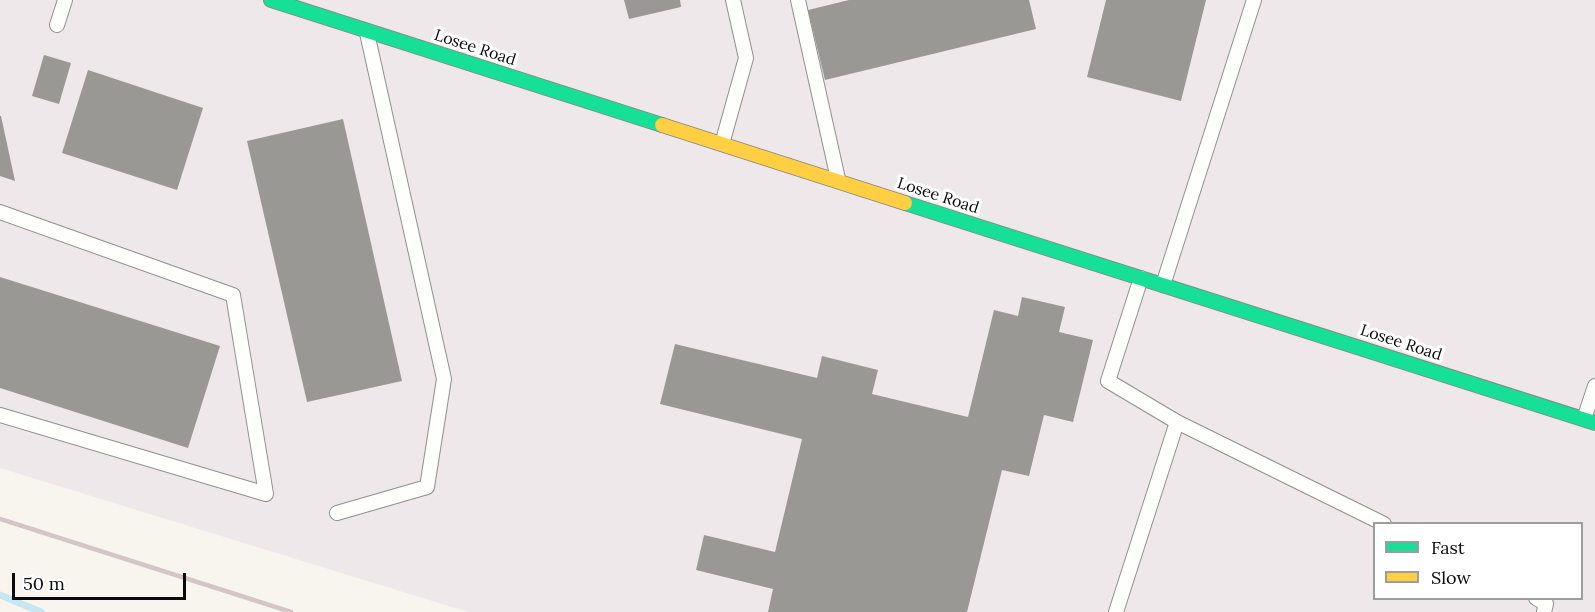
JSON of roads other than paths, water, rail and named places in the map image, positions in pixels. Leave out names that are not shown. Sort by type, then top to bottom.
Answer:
[{"type":"main road","name":"Losee Road","points":[[271,0],[1590,421]]},
{"type":"lane","points":[[57,26],[65,0]]},
{"type":"lane","points":[[722,144],[746,58],[733,0]]},
{"type":"lane","points":[[798,0],[838,181]]},
{"type":"lane","points":[[1163,285],[1254,0]]},
{"type":"lane","points":[[337,513],[427,487],[444,379],[366,31]]},
{"type":"lane","points":[[0,212],[232,295],[266,494],[0,415]]},
{"type":"lane","points":[[1142,278],[1108,381],[1177,422],[1380,522]]},
{"type":"lane","points":[[1590,421],[1595,386]]},
{"type":"lane","points":[[1116,612],[1177,422]]},
{"type":"lane","points":[[1539,600],[1546,604],[1544,612]]},
{"type":"waterway","points":[[0,595],[41,612]]},
{"type":"railway","points":[[0,519],[291,612]]}]
